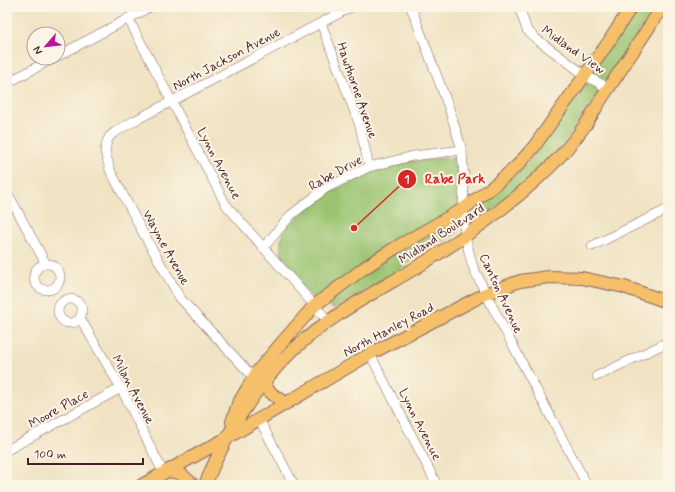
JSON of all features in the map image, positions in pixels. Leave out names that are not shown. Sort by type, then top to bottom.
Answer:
[{"type":"main road","name":"Midland Boulevard","points":[[206,485],[215,460],[253,397],[259,381],[285,339],[314,306],[364,268],[395,248],[463,209],[517,166],[533,148],[631,7]]},
{"type":"main road","name":"Midland Boulevard","points":[[259,381],[328,321],[365,296],[465,237],[492,217],[556,161],[585,125],[608,88],[629,60],[662,7]]},
{"type":"main road","name":"North Hanley Road","points":[[145,484],[370,354],[486,294],[520,281],[549,277],[582,278],[624,287],[668,302]]},
{"type":"main road","points":[[259,381],[272,394],[287,403]]},
{"type":"main road","points":[[165,472],[180,474],[193,485]]},
{"type":"street","name":"North Jackson Avenue","points":[[134,121],[351,7]]},
{"type":"street","name":"Canton Avenue","points":[[411,7],[449,108],[462,150],[465,237],[473,267],[587,485]]},
{"type":"street","name":"Midland View","points":[[519,7],[527,30],[535,38],[585,75],[608,88]]},
{"type":"street","points":[[66,52],[146,8]]},
{"type":"street","name":"Lynn Avenue","points":[[128,18],[226,205],[328,321]]},
{"type":"street","name":"Hawthorne Avenue","points":[[321,23],[360,126],[369,167]]},
{"type":"street","points":[[7,83],[39,66]]},
{"type":"street","name":"Wayne Avenue","points":[[134,121],[115,132],[107,141],[105,151],[110,170],[180,298],[259,381]]},
{"type":"street","name":"Rabe Drive","points":[[263,248],[290,215],[326,188],[369,167],[413,156],[462,150]]},
{"type":"street","points":[[7,192],[46,264]]},
{"type":"street","points":[[592,246],[668,209]]},
{"type":"street","name":"Milan Avenue","points":[[80,318],[121,388],[165,472]]},
{"type":"street","points":[[597,376],[668,342]]},
{"type":"street","name":"Lynn Avenue","points":[[370,354],[437,485]]},
{"type":"street","name":"Moore Place","points":[[7,450],[121,388]]},
{"type":"street","points":[[259,419],[294,485]]},
{"type":"green space","points":[[635,7],[655,7],[608,79],[599,78],[593,71]]},
{"type":"green space","points":[[587,83],[597,88],[599,91],[598,94],[566,140],[541,170],[475,224],[472,218],[474,211],[528,163]]},
{"type":"green space","points":[[443,158],[456,158],[458,177],[458,208],[315,301],[285,267],[281,250],[281,241],[284,232],[289,225],[313,204],[329,193],[367,174],[404,163]]},
{"type":"green space","points":[[455,221],[458,227],[457,233],[421,254],[390,276],[336,308],[332,308],[328,303],[333,297],[390,257]]},
{"type":"place","name":"Rabe Park","points":[[354,228]]}]
